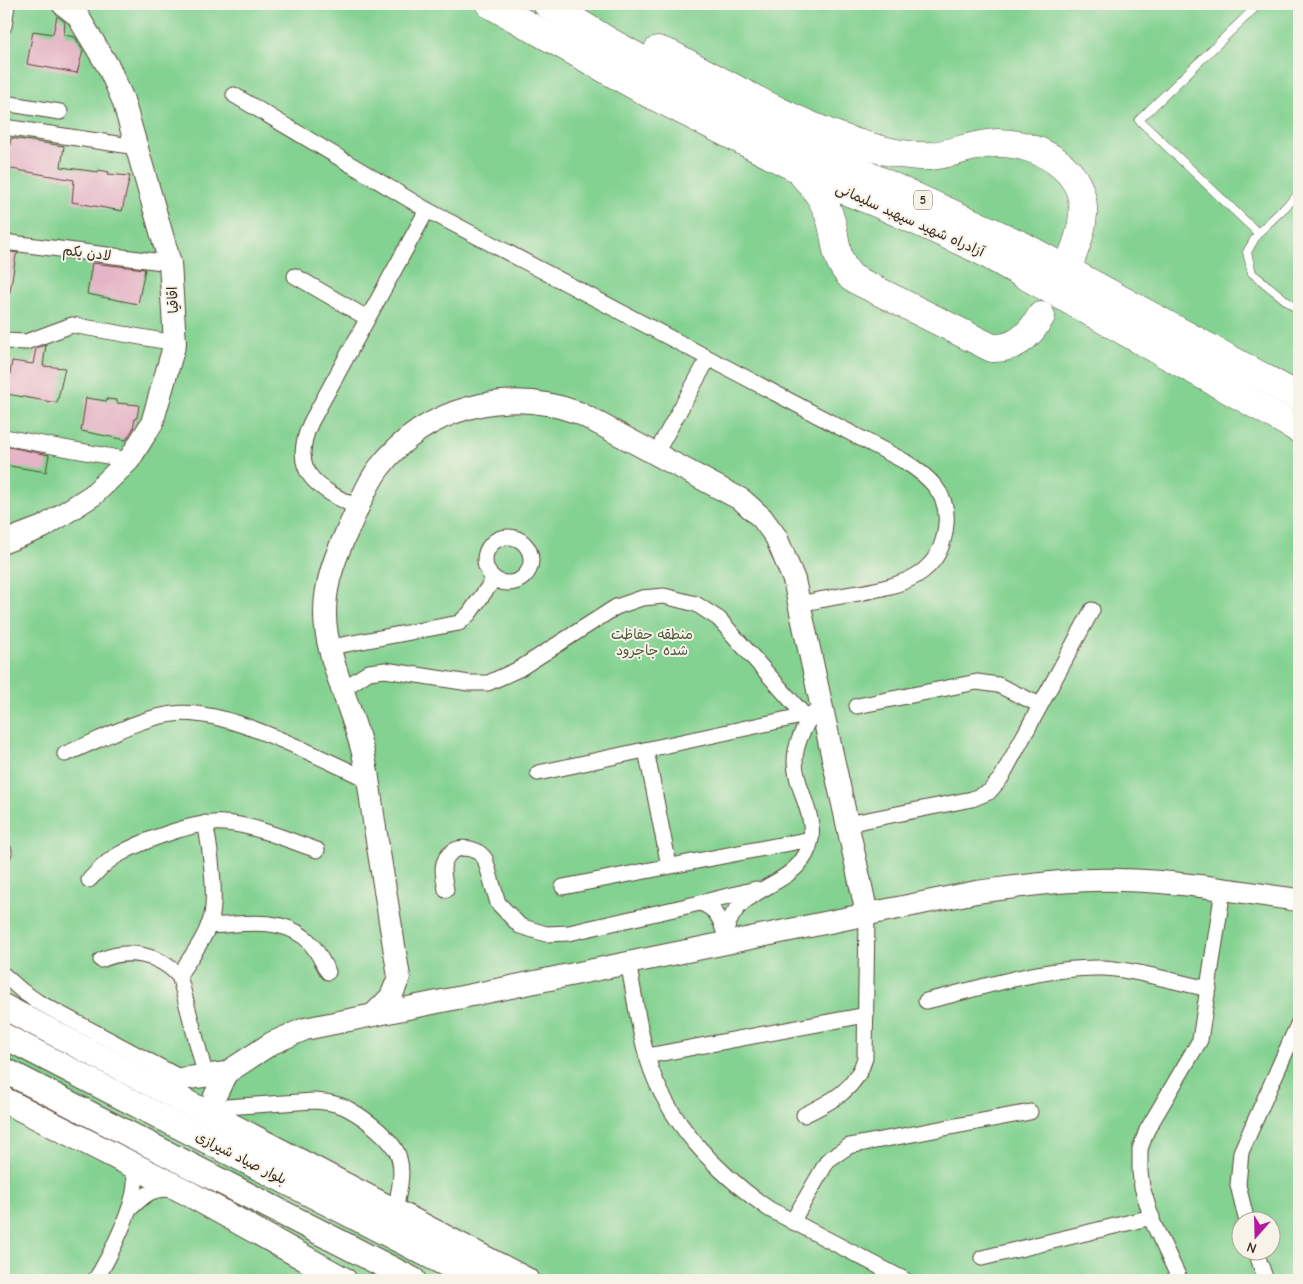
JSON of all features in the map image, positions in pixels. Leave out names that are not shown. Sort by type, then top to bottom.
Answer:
[{"type":"highway","name":"آزادراه شهید سپهبد سلیمانی","points":[[490,4],[650,94],[794,167],[978,249],[1299,429]]},
{"type":"highway","name":"آزادراه شهید سپهبد سلیمانی","points":[[547,4],[608,41],[764,128],[1024,246],[1299,397]]},
{"type":"highway","points":[[608,41],[634,44],[672,55],[770,107],[865,146],[929,156],[997,143],[1022,146],[1047,155],[1073,176],[1081,194],[1082,224],[1070,262]]},
{"type":"highway","points":[[794,167],[814,186],[824,202],[832,222],[839,262],[852,278],[992,348],[1010,346],[1021,340],[1034,328],[1041,316]]},
{"type":"main road","name":"اقاقیا","points":[[4,542],[43,527],[93,495],[129,460],[152,423],[175,343],[170,263],[123,100],[109,68],[77,15],[63,4]]},
{"type":"main road","points":[[373,1015],[391,997],[399,976],[361,744],[330,648],[325,625],[328,586],[340,547],[379,468],[402,444],[440,418],[478,404],[518,401],[549,403],[599,422],[728,491],[752,508],[770,528],[783,550],[799,604],[813,714],[847,824],[867,914]]},
{"type":"main road","points":[[151,1083],[205,1077],[305,1029],[628,963],[725,940],[976,892],[1083,880],[1149,882],[1299,900]]},
{"type":"main road","points":[[399,976],[417,995],[440,1002]]},
{"type":"main road","points":[[4,1007],[211,1112],[403,1224],[526,1280]]},
{"type":"main road","name":"بلوار صیاد شیرازی","points":[[4,1036],[403,1224],[477,1280]]},
{"type":"main road","points":[[4,1070],[372,1264],[412,1280]]},
{"type":"main road","points":[[205,1077],[211,1112]]},
{"type":"main road","points":[[4,1100],[186,1192],[344,1280]]},
{"type":"main road","points":[[306,1259],[372,1264]]},
{"type":"street","points":[[4,26],[7,4]]},
{"type":"street","points":[[234,95],[427,210],[904,461],[933,483],[944,499],[947,516],[942,544],[931,564],[916,577],[896,586],[799,604]]},
{"type":"street","points":[[4,103],[60,112]]},
{"type":"street","points":[[4,127],[137,147]]},
{"type":"street","points":[[358,508],[318,486],[308,471],[304,448],[310,422],[427,210]]},
{"type":"street","name":"لادن یکم","points":[[4,242],[170,263]]},
{"type":"street","points":[[295,276],[368,318]]},
{"type":"street","points":[[4,341],[26,342],[72,325],[175,343]]},
{"type":"street","points":[[656,453],[708,359]]},
{"type":"street","points":[[4,437],[129,460]]},
{"type":"street","points":[[330,648],[459,623],[469,614],[494,579]]},
{"type":"street","points":[[343,689],[369,672],[385,670],[469,683],[488,683],[514,672],[616,606],[642,598],[664,596],[696,604],[719,619],[813,714]]},
{"type":"street","points":[[847,824],[972,799],[989,792],[1001,778],[1092,610]]},
{"type":"street","points":[[857,706],[977,682],[998,685],[1040,705]]},
{"type":"street","points":[[65,754],[154,718],[187,712],[208,715],[241,725],[367,779]]},
{"type":"street","points":[[538,773],[813,714]]},
{"type":"street","points":[[725,940],[740,905],[764,887],[798,866],[807,852],[810,839],[809,812],[795,762],[801,736],[813,714]]},
{"type":"street","points":[[646,750],[669,866]]},
{"type":"street","points":[[89,880],[105,863],[127,850],[205,823],[226,822],[317,850]]},
{"type":"street","points":[[179,976],[208,926],[213,902],[205,823]]},
{"type":"street","points":[[562,887],[810,839]]},
{"type":"street","points":[[446,890],[443,872],[445,860],[455,851],[469,847],[481,852],[485,858],[498,903],[520,926],[546,934],[569,933],[764,887]]},
{"type":"street","points":[[1180,1280],[1152,1217],[1141,1180],[1140,1150],[1147,1130],[1200,1040],[1223,890]]},
{"type":"street","points":[[700,903],[708,906],[720,916],[725,940]]},
{"type":"street","points":[[804,1115],[836,1098],[854,1083],[862,1070],[865,1058],[867,914]]},
{"type":"street","points":[[208,926],[279,925],[292,930],[312,945],[328,972]]},
{"type":"street","points":[[101,960],[113,955],[135,954],[161,961],[170,966],[179,976],[205,1077]]},
{"type":"street","points":[[628,963],[647,1056],[664,1099],[686,1131],[717,1166],[750,1196],[792,1222],[905,1280]]},
{"type":"street","points":[[926,1001],[1037,975],[1077,969],[1118,970],[1208,989]]},
{"type":"street","points":[[4,975],[38,1002],[205,1077]]},
{"type":"street","points":[[647,1056],[866,1015]]},
{"type":"street","points":[[1245,1212],[1238,1185],[1238,1163],[1241,1152],[1299,1022]]},
{"type":"street","points":[[211,1112],[313,1101],[328,1102],[350,1110],[381,1133],[394,1147],[399,1156],[403,1224]]},
{"type":"street","points":[[792,1222],[828,1160],[849,1146],[1030,1112]]},
{"type":"street","points":[[94,1280],[129,1210],[136,1184],[133,1171],[124,1160]]},
{"type":"street","points":[[129,1210],[148,1192],[164,1188],[186,1192]]},
{"type":"street","points":[[982,1258],[1152,1217]]},
{"type":"street","points":[[1260,1262],[1266,1280]]},
{"type":"lane","points":[[1258,232],[1139,120],[1259,4]]},
{"type":"lane","points":[[1299,194],[1258,232],[1247,252],[1252,273],[1299,311]]},
{"type":"green space","name":"منطقه حفاظت شده جاجرود","points":[[4,4],[1299,4],[1299,1280],[4,1280]]},
{"type":"building","points":[[57,16],[65,22],[64,35],[75,37],[83,51],[77,73],[27,64],[33,31],[53,34]]},
{"type":"building","points":[[11,138],[64,146],[61,167],[98,172],[99,170],[109,172],[108,174],[130,176],[122,211],[72,202],[74,180],[6,168]]},
{"type":"building","points":[[4,251],[19,253],[16,255],[10,292],[4,291]]},
{"type":"building","points":[[92,263],[145,269],[138,304],[87,294]]},
{"type":"building","points":[[46,345],[43,366],[65,368],[57,403],[7,394],[12,361],[33,364],[36,348]]},
{"type":"building","points":[[86,398],[107,401],[107,399],[117,400],[117,403],[139,405],[133,429],[126,440],[81,431]]},
{"type":"building","points":[[4,446],[49,455],[46,472],[4,465]]}]
